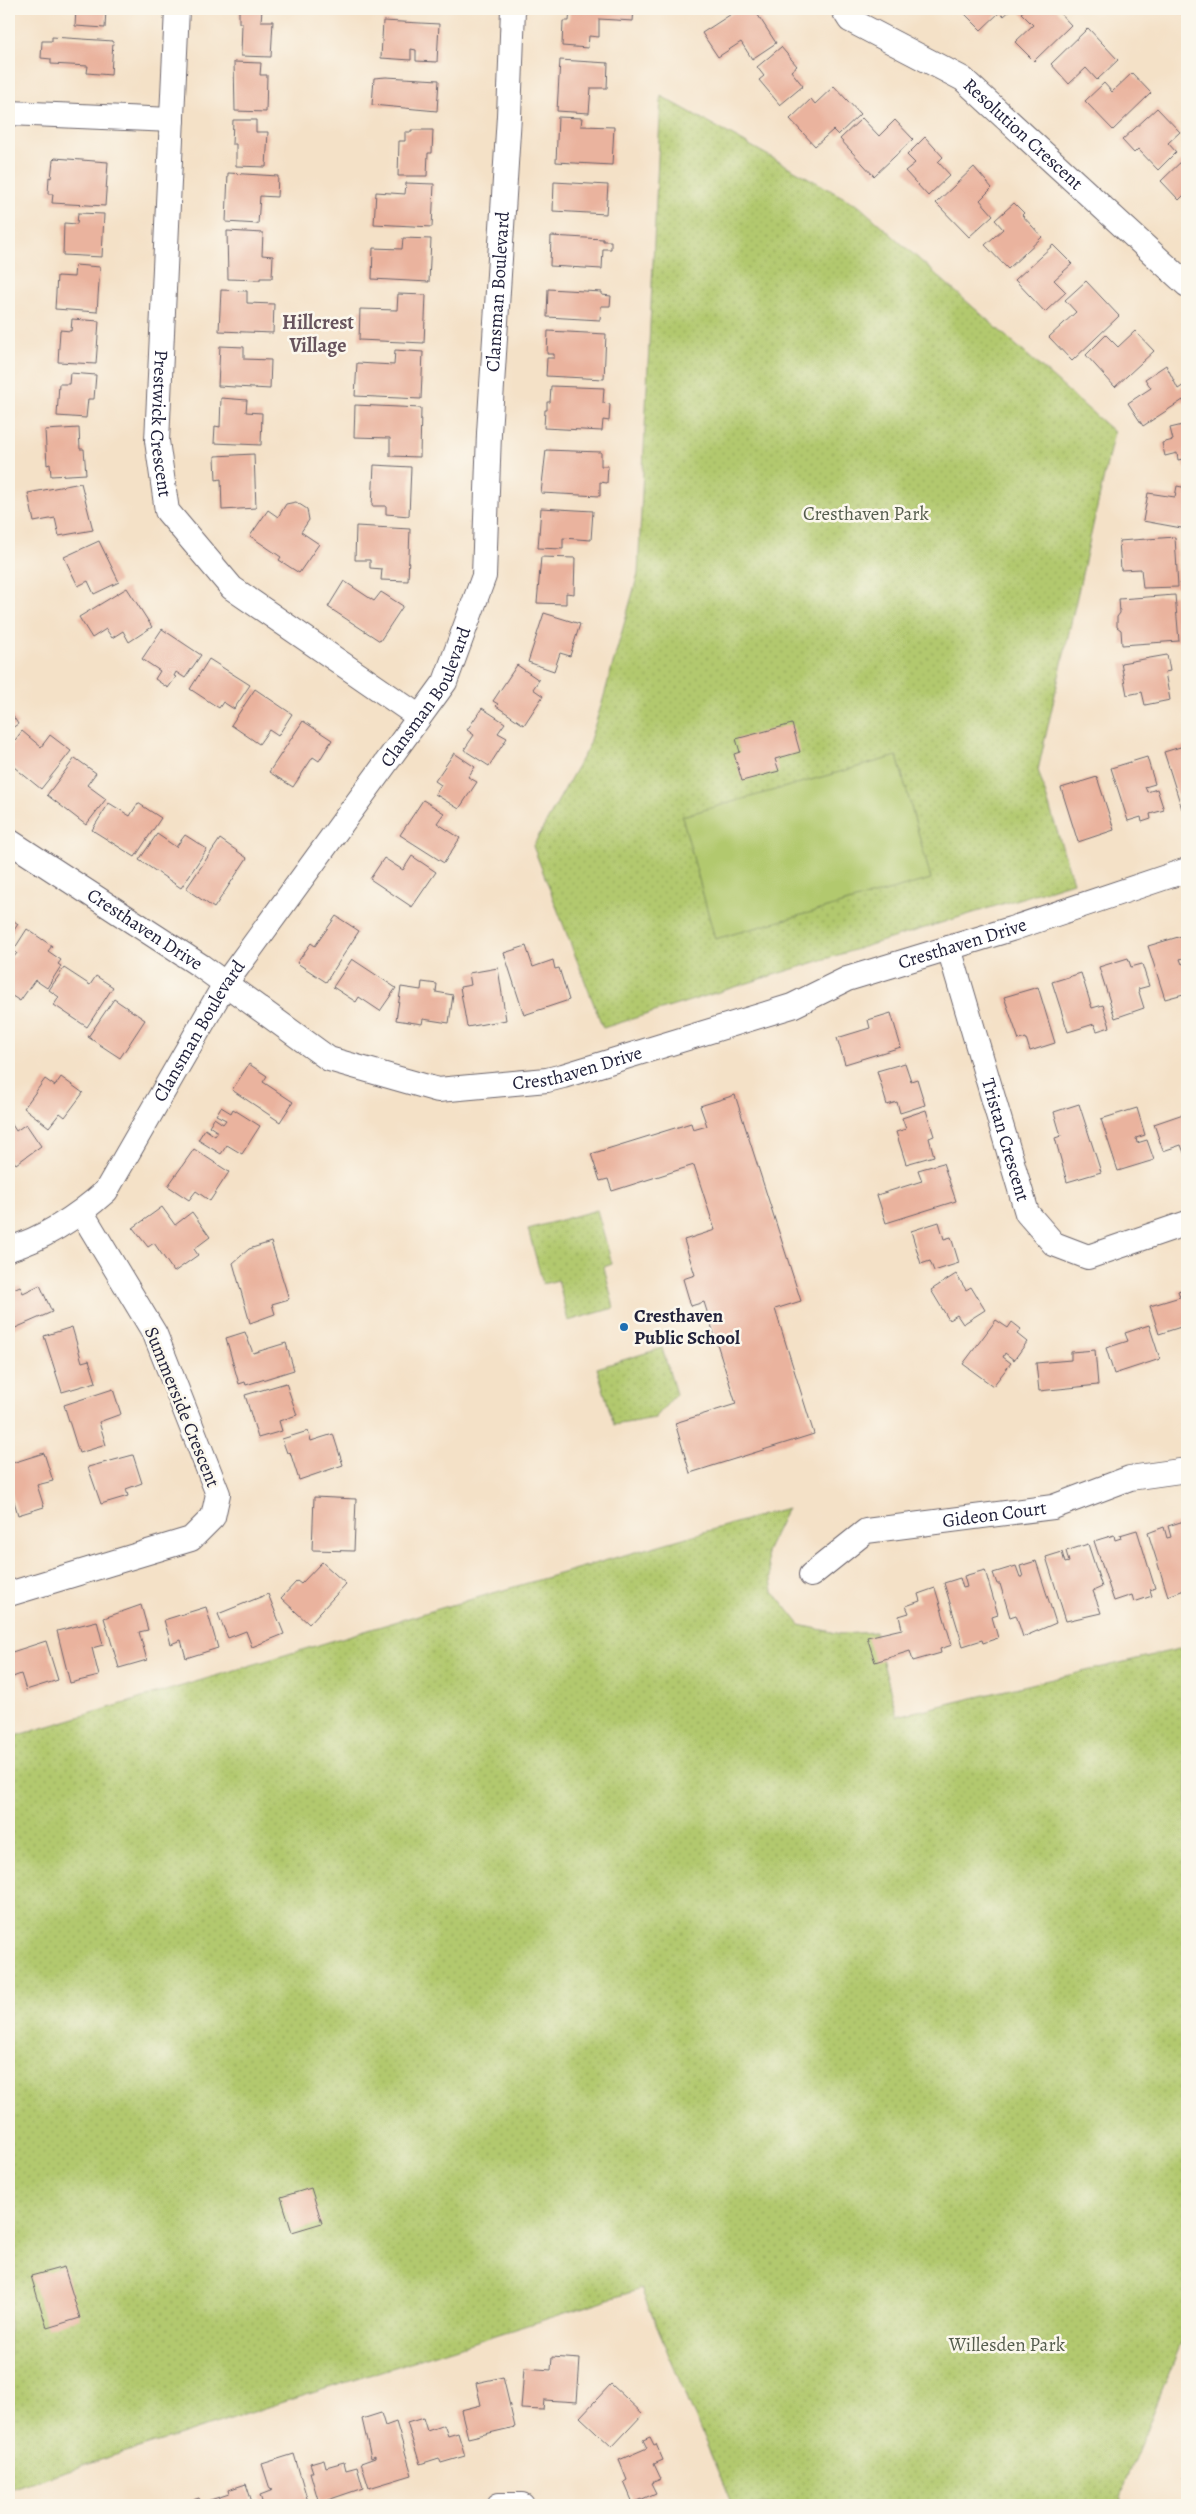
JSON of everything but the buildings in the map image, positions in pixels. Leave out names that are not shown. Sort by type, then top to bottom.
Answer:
[{"type":"street","name":"Prestwick Crescent","points":[[177,9],[157,441],[167,511],[232,588],[418,716]]},
{"type":"street","name":"Clansman Boulevard","points":[[9,1249],[24,1244],[82,1213],[106,1191],[225,984],[418,716],[445,682],[484,576],[489,434],[509,116],[513,9]]},
{"type":"street","name":"Resolution Crescent","points":[[843,9],[850,20],[963,79],[1187,286]]},
{"type":"street","points":[[9,113],[172,120]]},
{"type":"street","name":"Cresthaven Drive","points":[[9,841],[225,984],[329,1059],[438,1090],[547,1080],[563,1076],[792,1006],[847,979],[949,948],[1187,870]]},
{"type":"street","name":"Tristan Crescent","points":[[949,948],[1027,1213],[1054,1244],[1088,1257],[1187,1223]]},
{"type":"street","name":"Summerside Crescent","points":[[9,1594],[191,1539],[213,1517],[218,1494],[155,1334],[82,1213]]},
{"type":"street","name":"Gideon Court","points":[[811,1575],[866,1531],[1053,1507],[1130,1478],[1187,1470]]},
{"type":"street","points":[[499,2505],[522,2505]]},
{"type":"green space","name":"Cresthaven Park","points":[[661,96],[859,206],[1114,432],[1038,770],[1073,882],[603,1028],[533,846],[587,749],[602,703],[638,574]]},
{"type":"green space","points":[[897,756],[931,879],[715,939],[682,816]]},
{"type":"green space","points":[[597,1210],[612,1264],[604,1267],[614,1308],[568,1321],[558,1280],[543,1284],[528,1229]]},
{"type":"green space","points":[[662,1348],[676,1394],[655,1418],[614,1425],[597,1368]]},
{"type":"green space","name":"Willesden Park","points":[[787,1508],[766,1552],[773,1591],[800,1625],[841,1634],[875,1632],[897,1716],[1187,1647],[1187,2328],[1127,2479],[1119,2505],[732,2505],[641,2289],[9,2489],[9,1738],[438,1609]]},
{"type":"place","name":"Cresthaven Public School","points":[[624,1327]]},
{"type":"district","name":"Hillcrest Village","points":[[318,334]]}]
